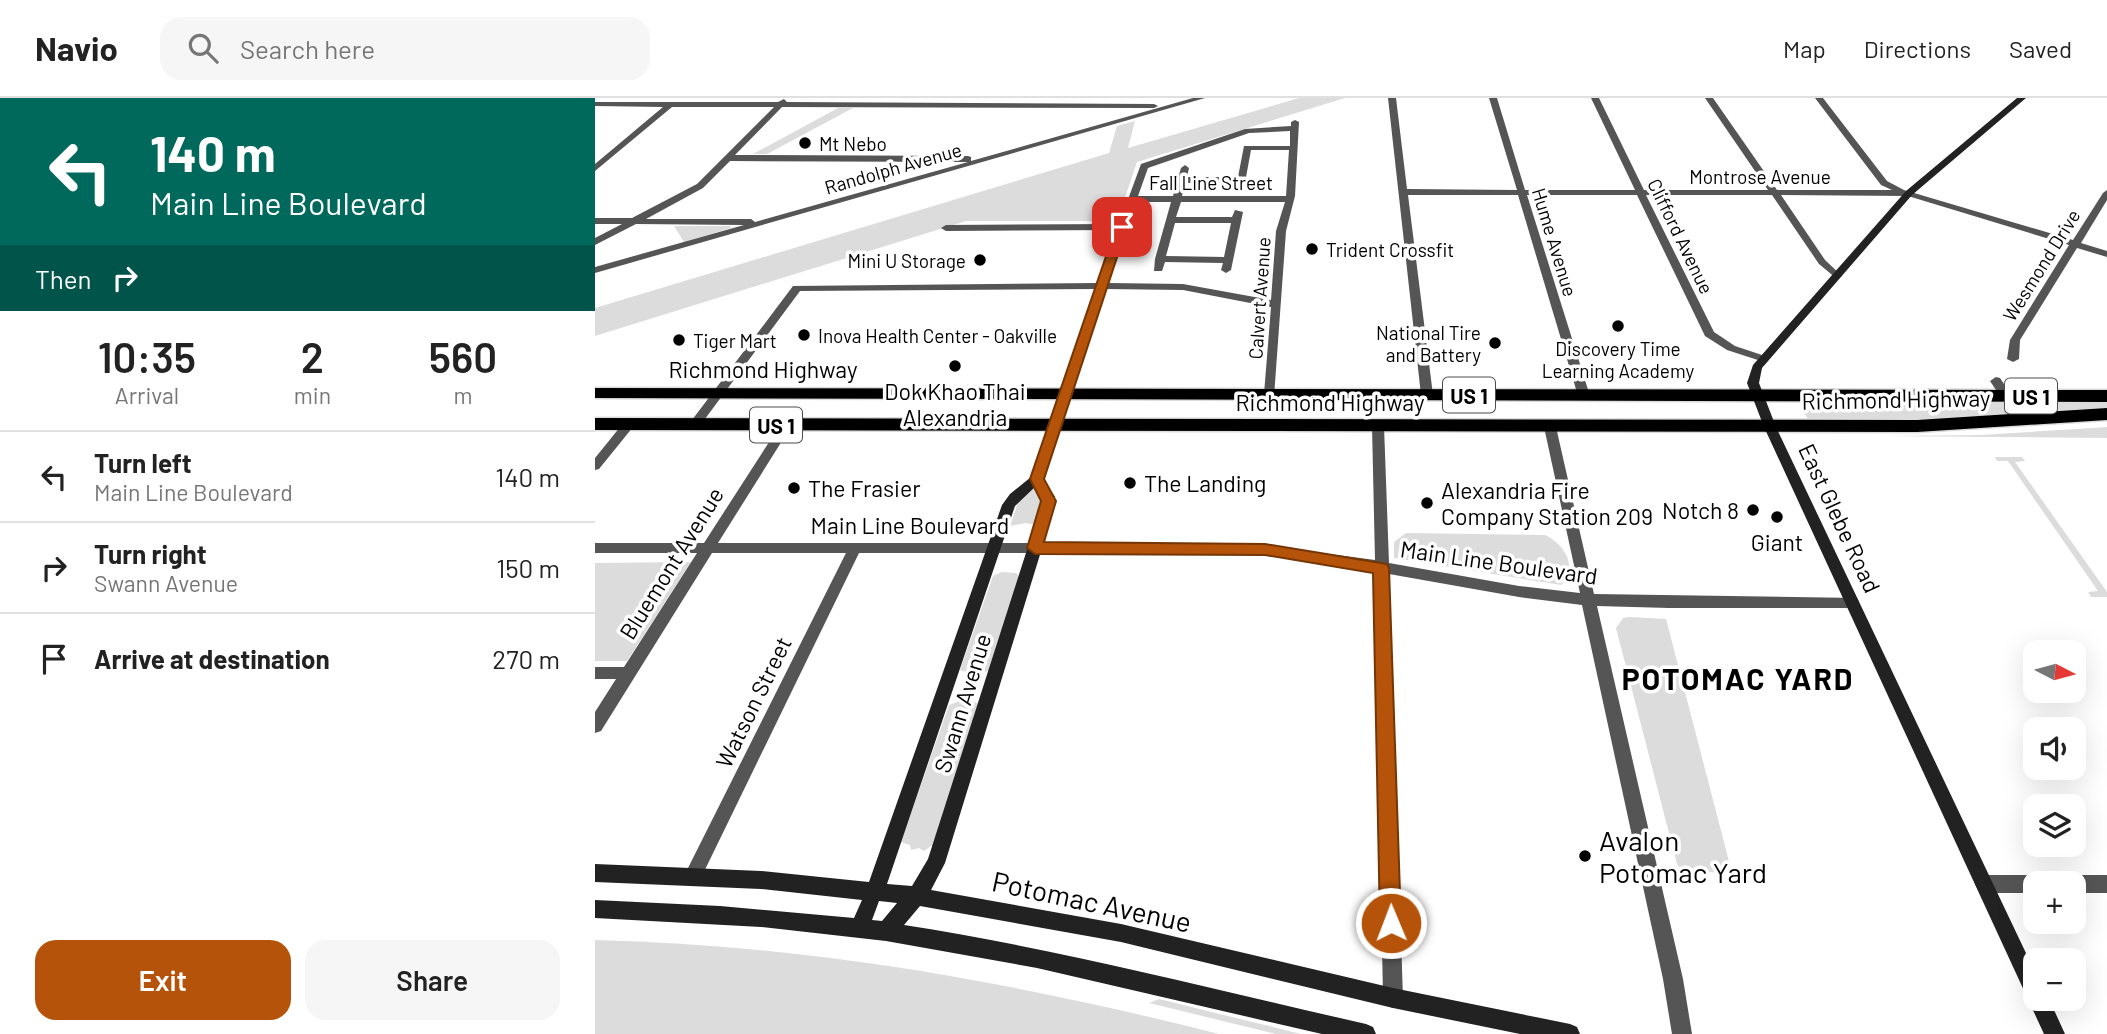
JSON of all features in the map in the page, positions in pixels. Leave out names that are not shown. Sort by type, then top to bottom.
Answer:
[{"type":"highway","name":"Richmond Highway","points":[[595,393],[1758,396],[2001,389],[2107,396]]},
{"type":"highway","name":"Richmond Highway","points":[[595,424],[1930,426],[2107,414]]},
{"type":"street","points":[[595,168],[678,98]]},
{"type":"street","points":[[853,105],[865,98]]},
{"type":"street","name":"Randolph Avenue","points":[[595,270],[1201,98]]},
{"type":"street","points":[[1392,98],[1427,395]]},
{"type":"street","name":"Hume Avenue","points":[[1493,98],[1584,396]]},
{"type":"street","name":"Clifford Avenue","points":[[1595,98],[1709,334],[1722,344],[1764,359]]},
{"type":"street","points":[[1709,98],[1822,262],[1837,276]]},
{"type":"street","points":[[1819,98],[1884,183],[1909,193]]},
{"type":"street","name":"East Glebe Road","points":[[2022,98],[1909,193],[1764,359],[1753,378],[1770,427],[2023,967]]},
{"type":"street","points":[[595,242],[700,186],[784,101]]},
{"type":"street","points":[[595,104],[670,105],[784,101],[853,105],[1135,102],[1173,106]]},
{"type":"street","points":[[1130,118],[1135,102]]},
{"type":"street","name":"Calvert Avenue","points":[[1144,166],[1248,131],[1295,125],[1290,199],[1281,230],[1270,394]]},
{"type":"street","points":[[1182,180],[1241,183],[1247,148],[1293,148]]},
{"type":"street","points":[[728,158],[986,159]]},
{"type":"street","name":"Swann Avenue","points":[[859,928],[876,890],[1011,502],[1037,479],[1144,166]]},
{"type":"street","points":[[1171,220],[1237,215],[1227,265],[1159,264],[1185,168]]},
{"type":"street","name":"Montrose Avenue","points":[[1404,192],[1909,193],[2107,254]]},
{"type":"street","name":"Wesmond Drive","points":[[2013,359],[2015,340],[2107,193]]},
{"type":"street","name":"Fall Line Street","points":[[1132,199],[1290,199]]},
{"type":"street","points":[[595,221],[768,222]]},
{"type":"street","points":[[946,228],[1122,227]]},
{"type":"street","points":[[695,424],[797,288],[1180,287],[1254,303],[1277,304]]},
{"type":"street","points":[[595,466],[629,424]]},
{"type":"street","name":"Bluemont Avenue","points":[[595,726],[786,425]]},
{"type":"street","points":[[1378,426],[1393,998]]},
{"type":"street","points":[[1550,427],[1673,979],[1682,1034]]},
{"type":"street","name":"Swann Avenue","points":[[886,931],[916,896],[936,863],[1049,501],[1037,479]]},
{"type":"street","name":"Main Line Boulevard","points":[[595,548],[1254,549],[1536,594],[1588,599],[1634,602],[1852,602]]},
{"type":"street","name":"Watson Street","points":[[693,876],[855,548]]},
{"type":"street","points":[[595,673],[628,673]]},
{"type":"street","name":"Potomac Avenue","points":[[595,873],[693,876],[876,890],[916,896],[1121,933],[1393,998],[1570,1034]]},
{"type":"street","points":[[1984,884],[2023,884]]},
{"type":"street","points":[[2086,884],[2107,884]]},
{"type":"street","points":[[595,909],[751,916],[886,931],[1058,962],[1366,1034]]},
{"type":"street","points":[[2044,1011],[2055,1034]]},
{"type":"shaded area","points":[[1299,98],[1345,98],[1137,162],[1117,221],[966,221],[595,336],[595,308],[1109,153],[1117,126],[1135,121],[1128,148]]},
{"type":"shaded area","points":[[838,108],[853,108],[767,154],[753,154]]},
{"type":"shaded area","points":[[674,226],[730,226],[731,228],[684,242]]},
{"type":"shaded area","points":[[1969,401],[2107,401],[2107,409],[1917,420],[1809,421],[1800,405],[1954,405]]},
{"type":"shaded area","points":[[2107,427],[2107,438],[1881,436],[1981,435]]},
{"type":"shaded area","points":[[1995,457],[2022,457],[2025,461],[2015,462],[2107,592],[2107,597],[2091,597],[2088,592],[2098,591],[2008,461],[1997,461]]},
{"type":"shaded area","points":[[1033,489],[1038,489],[1047,498],[1039,526],[1026,523],[1010,526],[1018,502]]},
{"type":"shaded area","points":[[1406,533],[1545,535],[1563,550],[1569,571],[1561,585],[1394,558],[1394,542]]},
{"type":"shaded area","points":[[691,562],[627,661],[595,661],[595,563]]},
{"type":"shaded area","points":[[1002,572],[1016,573],[1019,576],[994,669],[974,675],[960,670],[993,576]]},
{"type":"shaded area","points":[[1623,618],[1666,619],[1732,873],[1682,871],[1677,864],[1616,628]]},
{"type":"shaded area","points":[[965,699],[983,705],[939,846],[931,846],[924,851],[919,848],[911,850],[910,845],[901,842],[949,705]]},
{"type":"shaded area","points":[[595,940],[753,949],[910,969],[1065,998],[1219,1034],[595,1034]]},
{"type":"shaded area","points":[[1159,999],[1301,1034],[1276,1034],[1149,1003]]},
{"type":"place","name":"Mt Nebo","points":[[805,143]]},
{"type":"place","name":"Trident Crossfit","points":[[1312,249]]},
{"type":"place","name":"Mini U Storage","points":[[980,260]]},
{"type":"place","name":"Discovery Time Learning Academy","points":[[1618,326]]},
{"type":"place","name":"Inova Health Center - Oakville","points":[[804,335]]},
{"type":"place","name":"Tiger Mart","points":[[679,340]]},
{"type":"place","name":"National Tire and Battery","points":[[1495,343]]},
{"type":"place","name":"Dok Khao Thai Alexandria","points":[[955,366]]},
{"type":"place","name":"The Landing","points":[[1130,483]]},
{"type":"place","name":"The Frasier","points":[[794,488]]},
{"type":"place","name":"Alexandria Fire Company Station 209","points":[[1427,503]]},
{"type":"place","name":"Notch 8","points":[[1753,510]]},
{"type":"place","name":"Giant","points":[[1777,517]]},
{"type":"place","name":"Avalon Potomac Yard","points":[[1585,856]]},
{"type":"district","name":"POTOMAC YARD","points":[[1738,678]]},
{"type":"route","points":[[1122,227],[1037,479],[1049,501],[1035,548],[1192,547],[1265,550],[1381,568],[1391,923]]}]
